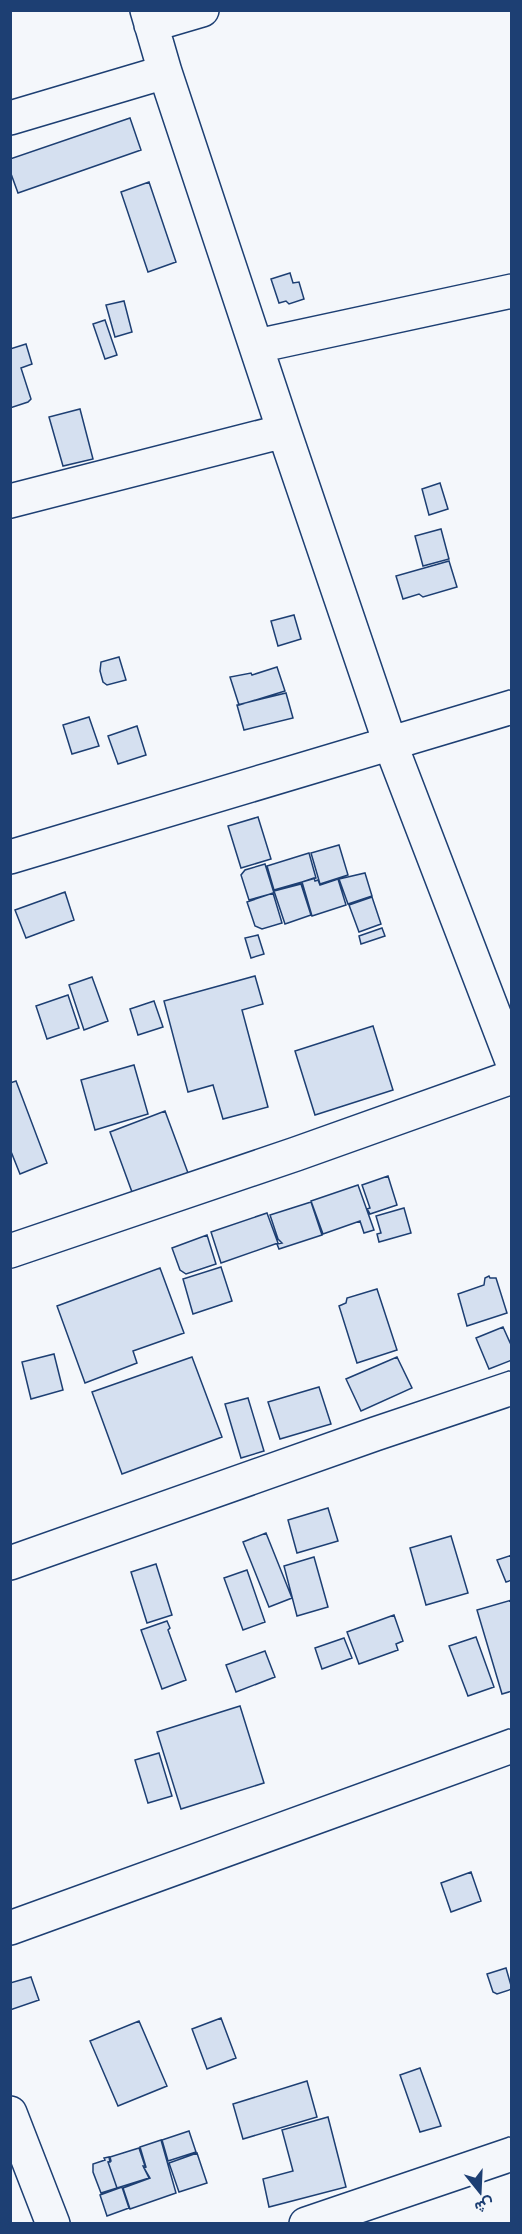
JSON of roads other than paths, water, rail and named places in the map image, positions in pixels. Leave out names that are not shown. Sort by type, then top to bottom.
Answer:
[{"type":"street","points":[[202,10],[149,18],[284,431],[390,743],[512,1061]]},
{"type":"street","points":[[10,118],[165,72]]},
{"type":"street","points":[[257,346],[512,291]]},
{"type":"street","points":[[10,501],[284,431]]},
{"type":"street","points":[[10,857],[512,707]]},
{"type":"street","points":[[10,1251],[307,1150],[512,1077]]},
{"type":"street","points":[[10,1563],[512,1388]]},
{"type":"street","points":[[10,1928],[512,1746]]},
{"type":"street","points":[[10,2113],[53,2223]]},
{"type":"street","points":[[306,2223],[512,2154]]}]
